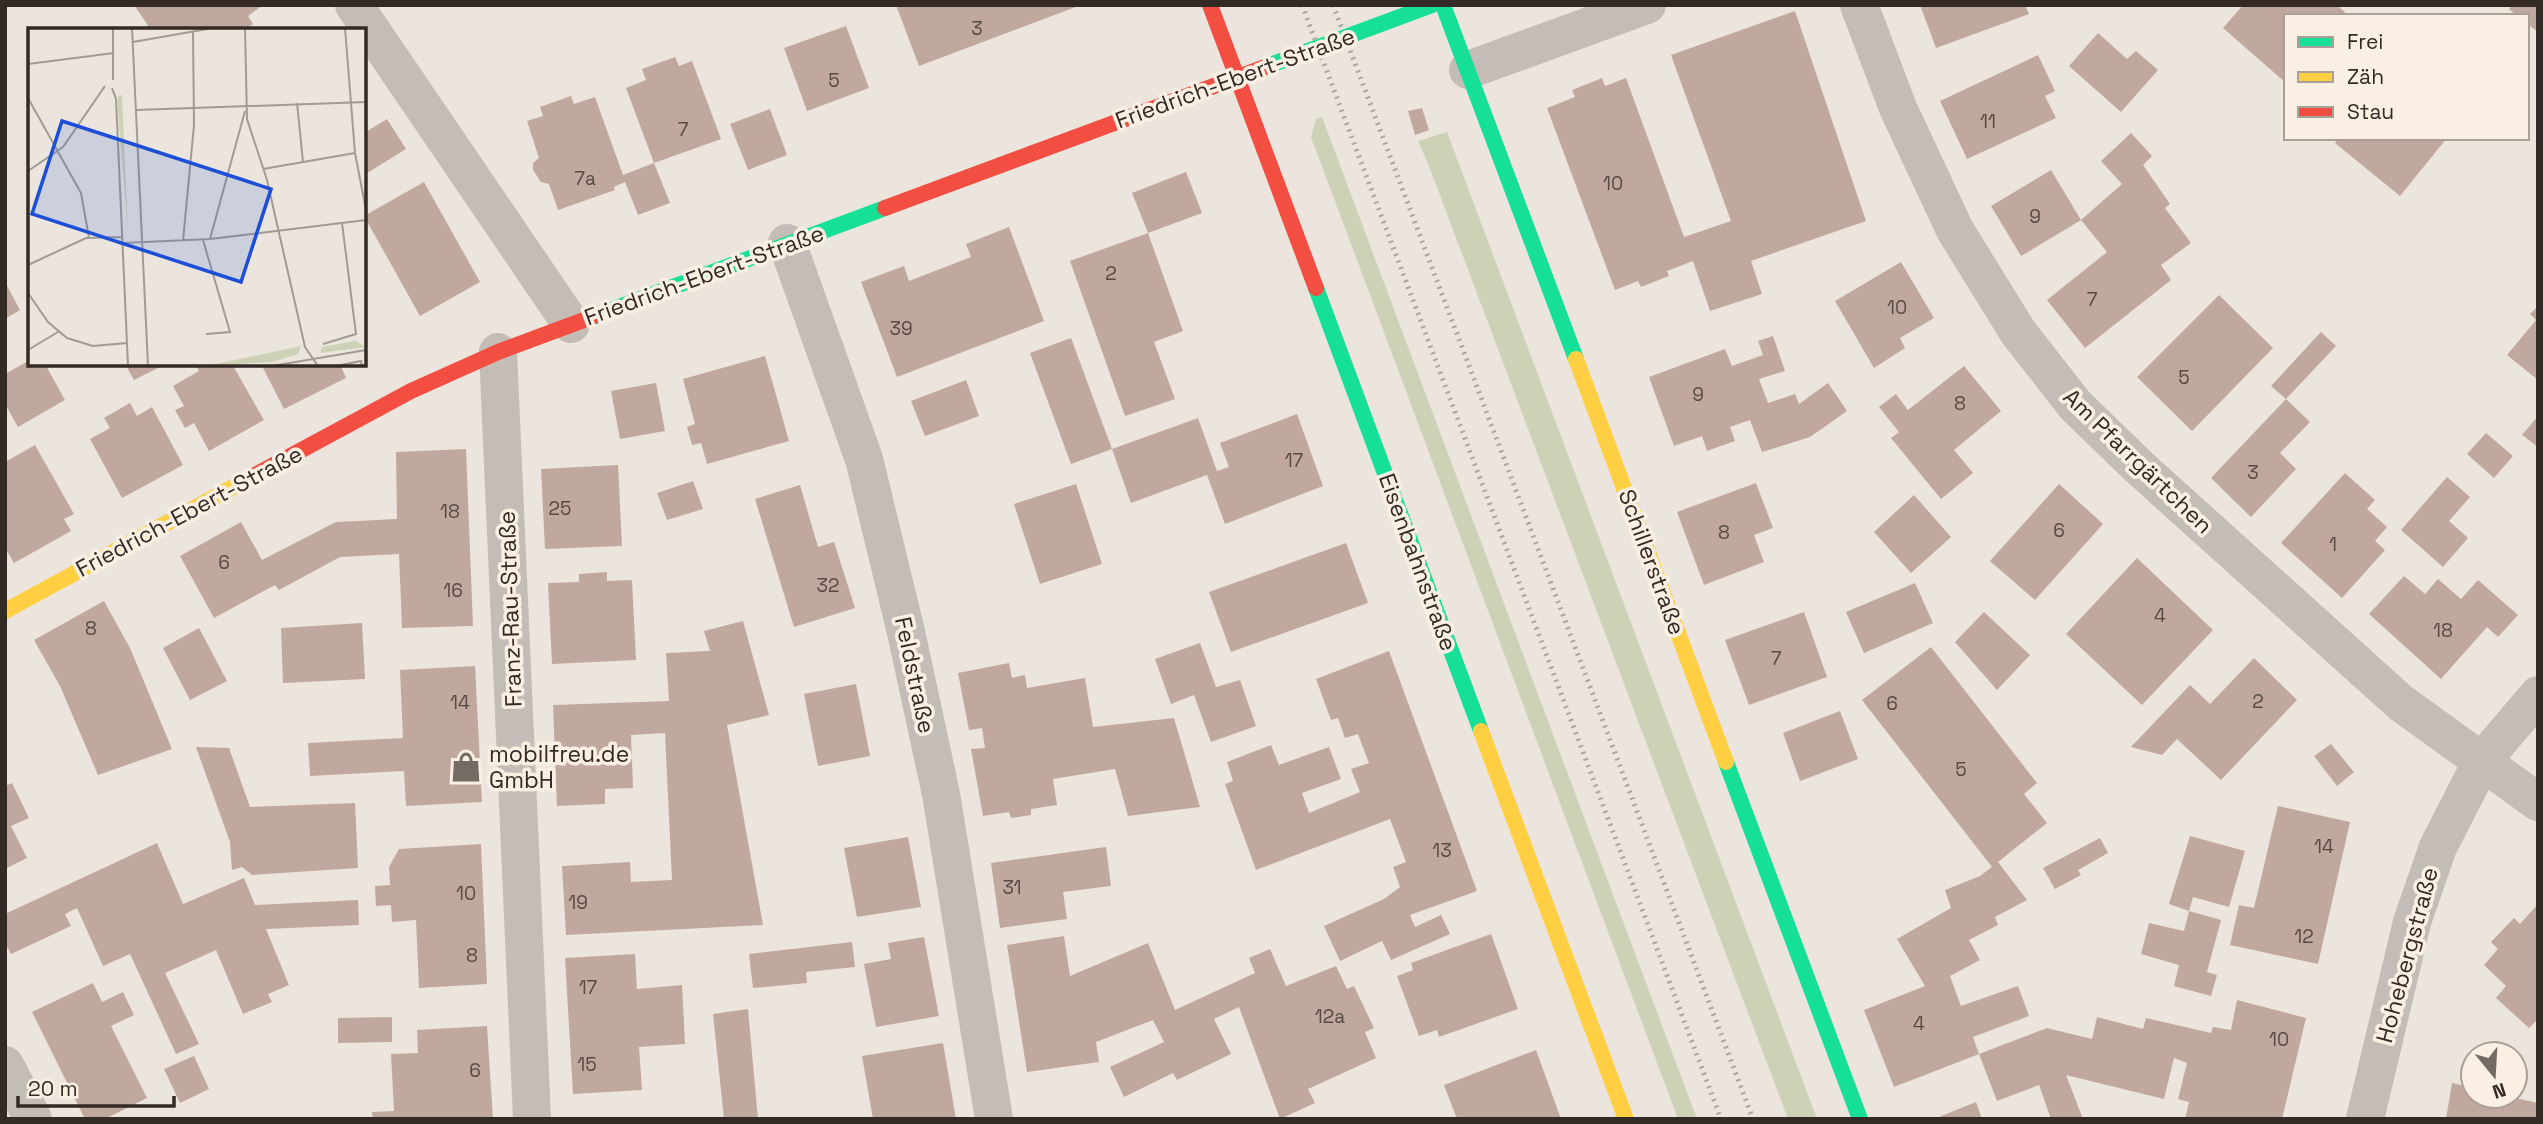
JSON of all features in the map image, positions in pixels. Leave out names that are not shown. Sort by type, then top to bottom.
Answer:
[{"type":"street","points":[[354,5],[571,324]]},
{"type":"street","name":"Eisenbahnstraße","points":[[1210,5],[1626,1119]]},
{"type":"street","name":"Friedrich-Ebert-Straße","points":[[5,611],[411,391],[498,352],[1432,5]]},
{"type":"street","name":"Schillerstraße","points":[[1443,5],[1860,1119]]},
{"type":"street","points":[[1468,70],[1647,5]]},
{"type":"street","name":"Am Pfarrgärtchen","points":[[1859,5],[1898,108],[1955,230],[2018,332],[2075,405],[2139,467],[2402,703],[2538,802]]},
{"type":"street","name":"Feldstraße","points":[[787,243],[864,459],[906,632],[941,794],[994,1119]]},
{"type":"street","name":"Franz-Rau-Straße","points":[[498,352],[531,1119]]},
{"type":"street","name":"Hohebergstraße","points":[[2365,1119],[2412,922],[2438,847],[2482,761],[2538,695]]},
{"type":"street","points":[[5,1065],[33,1119]]},
{"type":"green space","points":[[1322,117],[1697,1119],[1678,1119],[1311,137],[1316,119]]},
{"type":"green space","points":[[1447,132],[1817,1119],[1788,1119],[1418,141]]},
{"type":"building","points":[[134,5],[263,5],[248,16],[253,24],[248,28],[150,28]]},
{"type":"building","points":[[896,5],[1081,5],[919,66]]},
{"type":"building","points":[[1920,5],[2025,5],[2029,14],[1936,48]]},
{"type":"building","points":[[2243,5],[2337,5],[2347,14],[2284,14],[2284,81],[2223,28]]},
{"type":"building","points":[[2512,5],[2538,5],[2538,32],[2529,25],[2529,14],[2515,14],[2509,9]]},
{"type":"building","points":[[1795,11],[1866,221],[1751,261],[1762,294],[1710,311],[1693,261],[1667,271],[1669,276],[1641,287],[1638,281],[1615,290],[1547,108],[1575,97],[1572,90],[1602,78],[1605,86],[1626,78],[1684,237],[1731,221],[1671,55]]},
{"type":"building","points":[[846,26],[869,88],[807,111],[784,48]]},
{"type":"building","points":[[2098,33],[2127,59],[2136,51],[2158,70],[2121,112],[2069,66]]},
{"type":"building","points":[[2038,55],[2055,91],[2045,96],[2056,118],[1967,159],[1940,101]]},
{"type":"building","points":[[675,57],[679,66],[692,61],[721,139],[654,163],[626,88],[646,80],[642,69]]},
{"type":"building","points":[[571,96],[574,104],[595,97],[623,175],[654,163],[670,203],[638,215],[625,182],[614,187],[615,190],[558,210],[549,184],[541,182],[533,170],[533,163],[539,158],[527,121],[543,116],[540,107]]},
{"type":"building","points":[[1422,108],[1429,130],[1415,135],[1408,111]]},
{"type":"building","points":[[770,109],[787,155],[748,170],[730,124]]},
{"type":"building","points":[[387,119],[406,149],[366,174],[366,132]]},
{"type":"building","points":[[2131,133],[2152,156],[2143,165],[2170,204],[2165,208],[2191,243],[2161,265],[2171,280],[2085,348],[2047,300],[2107,252],[2081,220],[2122,184],[2101,161]]},
{"type":"building","points":[[2337,140],[2445,140],[2400,196],[2335,143]]},
{"type":"building","points":[[2051,170],[2081,220],[2021,256],[1991,206]]},
{"type":"building","points":[[1186,172],[1202,213],[1148,233],[1132,193]]},
{"type":"building","points":[[424,182],[480,282],[420,316],[366,220],[366,215]]},
{"type":"building","points":[[1009,227],[1044,321],[897,377],[861,282],[904,266],[909,281],[971,257],[966,244]]},
{"type":"building","points":[[1148,233],[1183,331],[1154,342],[1175,399],[1125,416],[1070,261]]},
{"type":"building","points":[[1901,262],[1934,318],[1900,338],[1905,348],[1874,368],[1835,301]]},
{"type":"building","points":[[5,282],[20,310],[5,319]]},
{"type":"building","points":[[2219,295],[2273,348],[2192,431],[2137,377]]},
{"type":"building","points":[[2538,306],[2538,380],[2507,355],[2536,320],[2530,314]]},
{"type":"building","points":[[2321,332],[2336,346],[2286,399],[2271,386]]},
{"type":"building","points":[[1773,336],[1785,371],[1759,379],[1768,403],[1795,394],[1799,404],[1828,383],[1847,411],[1810,437],[1762,452],[1750,420],[1730,427],[1735,441],[1707,451],[1702,436],[1674,446],[1649,377],[1725,349],[1732,366],[1763,355],[1758,341]]},
{"type":"building","points":[[1071,338],[1112,449],[1071,464],[1030,353]]},
{"type":"building","points":[[765,356],[789,441],[707,464],[701,443],[692,445],[687,427],[695,424],[683,379]]},
{"type":"building","points":[[28,361],[28,366],[46,366],[65,400],[18,427],[5,404],[5,374]]},
{"type":"building","points":[[126,366],[160,367],[134,380]]},
{"type":"building","points":[[196,366],[233,366],[264,420],[209,451],[194,423],[185,428],[175,410],[184,406],[173,386],[199,371]]},
{"type":"building","points":[[262,366],[341,366],[346,378],[284,409]]},
{"type":"building","points":[[1964,366],[2001,411],[1954,450],[1973,473],[1941,499],[1891,438],[1899,432],[1879,407],[1896,394],[1908,410]]},
{"type":"building","points":[[966,380],[979,416],[925,436],[911,401]]},
{"type":"building","points":[[656,383],[665,431],[620,439],[611,391]]},
{"type":"building","points":[[2286,399],[2310,422],[2280,453],[2296,469],[2251,517],[2211,478]]},
{"type":"building","points":[[130,403],[137,416],[152,407],[183,465],[122,498],[90,439],[110,428],[104,418]]},
{"type":"building","points":[[1297,414],[1323,486],[1225,524],[1207,475],[1131,503],[1112,449],[1198,418],[1217,471],[1229,467],[1220,443]]},
{"type":"building","points":[[2538,416],[2538,447],[2522,435]]},
{"type":"building","points":[[2486,433],[2513,456],[2494,478],[2467,454]]},
{"type":"building","points":[[35,445],[74,514],[64,519],[71,531],[14,563],[5,548],[5,462]]},
{"type":"building","points":[[466,449],[473,626],[402,628],[399,554],[340,557],[279,590],[275,585],[214,618],[180,556],[241,522],[262,560],[336,522],[397,519],[396,452]]},
{"type":"building","points":[[618,465],[622,546],[545,549],[541,469]]},
{"type":"building","points":[[2345,473],[2375,500],[2367,509],[2387,527],[2375,541],[2385,550],[2342,598],[2281,543]]},
{"type":"building","points":[[2447,477],[2470,497],[2449,521],[2468,538],[2443,567],[2401,530]]},
{"type":"building","points":[[693,481],[703,509],[667,520],[657,493]]},
{"type":"building","points":[[1756,483],[1773,528],[1754,535],[1764,562],[1704,585],[1677,512]]},
{"type":"building","points":[[1076,484],[1102,564],[1040,584],[1014,504]]},
{"type":"building","points":[[2059,484],[2103,524],[2035,600],[1990,561]]},
{"type":"building","points":[[800,485],[818,547],[834,542],[855,608],[794,627],[755,499]]},
{"type":"building","points":[[1914,495],[1951,537],[1911,573],[1874,532]]},
{"type":"building","points":[[1346,543],[1368,603],[1231,652],[1209,592]]},
{"type":"building","points":[[2137,558],[2213,630],[2142,705],[2066,634]]},
{"type":"building","points":[[607,572],[607,581],[632,580],[636,660],[552,664],[548,583],[579,582],[579,574]]},
{"type":"building","points":[[2404,576],[2425,594],[2438,579],[2461,599],[2478,580],[2518,615],[2498,637],[2487,627],[2441,679],[2369,614]]},
{"type":"building","points":[[1915,583],[1933,623],[1864,653],[1846,612]]},
{"type":"building","points":[[104,601],[130,648],[172,749],[98,775],[60,686],[34,640]]},
{"type":"building","points":[[1804,612],[1827,677],[1749,705],[1725,640]]},
{"type":"building","points":[[1984,612],[2030,655],[1997,690],[1955,642]]},
{"type":"building","points":[[743,621],[769,715],[727,725],[763,925],[566,935],[562,866],[630,862],[631,882],[672,880],[665,733],[631,735],[633,788],[605,789],[605,804],[557,806],[553,705],[669,701],[666,653],[710,651],[704,631]]},
{"type":"building","points":[[362,623],[365,679],[283,683],[281,628]]},
{"type":"building","points":[[199,628],[227,681],[190,700],[163,648]]},
{"type":"building","points":[[1200,643],[1216,687],[1240,680],[1256,726],[1211,742],[1194,695],[1171,704],[1155,659]]},
{"type":"building","points":[[1931,647],[2037,783],[2024,794],[2047,823],[1998,862],[2027,900],[1995,917],[1998,925],[1969,940],[1980,960],[1950,976],[1961,1006],[2018,986],[2029,1016],[1973,1037],[1979,1054],[1894,1087],[1864,1010],[1925,986],[1897,939],[1951,908],[1945,890],[1980,876],[1992,867],[1862,700]]},
{"type":"building","points":[[1389,651],[1477,891],[1410,915],[1415,927],[1441,915],[1450,934],[1391,960],[1382,941],[1340,961],[1324,926],[1384,899],[1400,887],[1393,867],[1406,862],[1390,819],[1256,870],[1225,784],[1233,781],[1227,762],[1271,745],[1279,765],[1329,747],[1341,779],[1302,793],[1309,813],[1360,792],[1351,769],[1369,763],[1358,734],[1345,738],[1338,718],[1331,720],[1316,679]]},
{"type":"building","points":[[2254,658],[2297,700],[2221,780],[2177,739],[2162,755],[2131,747],[2190,685],[2210,704]]},
{"type":"building","points":[[1009,663],[1012,678],[1025,675],[1027,688],[1085,678],[1093,727],[1174,718],[1200,807],[1128,816],[1115,769],[1053,779],[1057,805],[1031,809],[1031,815],[1011,818],[1009,812],[983,816],[971,749],[985,748],[982,728],[969,730],[958,673]]},
{"type":"building","points":[[475,666],[482,802],[406,806],[404,771],[310,776],[308,743],[403,738],[400,670]]},
{"type":"building","points":[[856,684],[870,756],[818,766],[804,694]]},
{"type":"building","points":[[1840,711],[1858,759],[1800,781],[1783,733]]},
{"type":"building","points":[[2331,744],[2354,772],[2337,786],[2314,756]]},
{"type":"building","points":[[196,747],[229,748],[250,807],[355,803],[358,868],[252,875],[242,867],[232,870],[230,842]]},
{"type":"building","points":[[12,783],[29,818],[11,826],[27,858],[5,869],[5,786]]},
{"type":"building","points":[[2278,806],[2350,822],[2318,964],[2230,945],[2239,905],[2254,908]]},
{"type":"building","points":[[2190,836],[2245,851],[2229,907],[2193,897],[2189,911],[2169,904]]},
{"type":"building","points":[[908,837],[921,907],[857,917],[844,848]]},
{"type":"building","points":[[2100,838],[2108,853],[2078,870],[2081,875],[2055,889],[2043,868]]},
{"type":"building","points":[[157,843],[183,904],[244,878],[255,905],[358,900],[359,925],[266,929],[289,985],[268,994],[272,1002],[243,1014],[216,950],[165,973],[199,1044],[176,1054],[130,954],[103,966],[77,908],[65,914],[71,926],[11,954],[5,943],[5,914]]},
{"type":"building","points":[[481,844],[487,984],[419,988],[416,920],[392,922],[391,905],[376,906],[375,886],[390,885],[389,867],[399,849]]},
{"type":"building","points":[[1106,847],[1111,886],[1063,892],[1067,919],[1000,928],[991,863]]},
{"type":"building","points":[[2538,904],[2538,1019],[2529,1028],[2496,998],[2506,986],[2484,965],[2498,949],[2491,942],[2514,918],[2520,924]]},
{"type":"building","points":[[2189,911],[2221,920],[2207,972],[2217,975],[2211,996],[2174,986],[2179,965],[2141,954],[2149,923],[2184,931]]},
{"type":"building","points":[[1491,934],[1518,1009],[1439,1037],[1437,1030],[1419,1036],[1397,976],[1413,970],[1411,963]]},
{"type":"building","points":[[1064,936],[1070,976],[1148,943],[1175,1010],[1255,973],[1249,958],[1270,949],[1286,986],[1336,966],[1347,989],[1354,986],[1374,1028],[1365,1032],[1376,1058],[1308,1089],[1315,1103],[1280,1119],[1239,1007],[1214,1019],[1231,1054],[1177,1080],[1173,1073],[1124,1097],[1110,1067],[1164,1042],[1153,1020],[1096,1042],[1099,1062],[1027,1072],[1007,945]]},
{"type":"building","points":[[924,937],[939,1016],[876,1027],[864,964],[891,959],[888,943]]},
{"type":"building","points":[[852,942],[855,967],[806,972],[807,983],[753,988],[749,954]]},
{"type":"building","points":[[635,954],[637,989],[682,985],[685,1044],[639,1047],[642,1090],[573,1094],[565,958]]},
{"type":"building","points":[[93,983],[102,1002],[123,992],[134,1015],[111,1026],[147,1098],[105,1119],[85,1119],[32,1012]]},
{"type":"building","points":[[2237,1000],[2306,1018],[2282,1119],[2185,1119],[2189,1102],[2178,1099],[2187,1063],[2174,1058],[2164,1099],[2066,1075],[2083,1119],[2051,1119],[2039,1085],[1997,1101],[1979,1054],[2047,1028],[2092,1039],[2097,1017],[2143,1029],[2146,1018],[2211,1033],[2213,1027],[2231,1030]]},
{"type":"building","points":[[748,1009],[758,1119],[724,1119],[713,1014]]},
{"type":"building","points":[[392,1017],[392,1042],[338,1043],[338,1018]]},
{"type":"building","points":[[487,1026],[493,1119],[373,1119],[372,1112],[394,1111],[391,1054],[418,1053],[417,1030]]},
{"type":"building","points":[[943,1043],[956,1119],[873,1119],[862,1056]]},
{"type":"building","points":[[1536,1050],[1561,1119],[1457,1119],[1444,1085]]},
{"type":"building","points":[[194,1056],[209,1089],[180,1103],[164,1069]]},
{"type":"building","points":[[2452,1083],[2459,1085],[2459,1110],[2529,1110],[2529,1101],[2538,1103],[2538,1119],[2446,1119]]},
{"type":"building","points":[[1976,1102],[1982,1119],[1934,1119]]},
{"type":"railway","points":[[1302,5],[1721,1119]]},
{"type":"railway","points":[[1333,5],[1753,1119]]},
{"type":"traffic: fast","points":[[1265,67],[1432,5]]},
{"type":"traffic: fast","points":[[1443,5],[1576,359]]},
{"type":"traffic: fast","points":[[592,317],[885,208]]},
{"type":"traffic: fast","points":[[1316,288],[1481,731]]},
{"type":"traffic: fast","points":[[1726,762],[1860,1119]]},
{"type":"traffic: slow","points":[[1576,359],[1726,762]]},
{"type":"traffic: slow","points":[[5,611],[246,480]]},
{"type":"traffic: slow","points":[[1481,731],[1626,1119]]},
{"type":"traffic: jam","points":[[1210,5],[1316,288]]},
{"type":"traffic: jam","points":[[885,208],[1265,67]]},
{"type":"traffic: jam","points":[[246,480],[411,391],[498,352],[592,317]]},
{"type":"place","name":"mobilfreu.de GmbH","points":[[466,767]]}]
